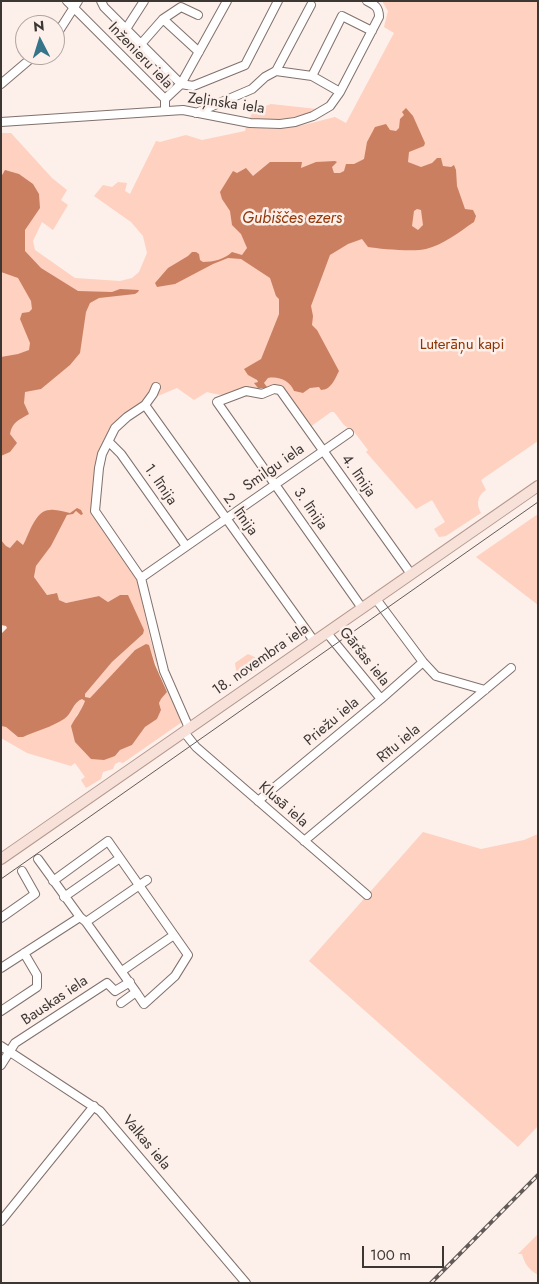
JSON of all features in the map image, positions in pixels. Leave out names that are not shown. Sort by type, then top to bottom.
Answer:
[{"type":"main road","name":"18. novembra iela","points":[[1,860],[538,486]]},
{"type":"street","name":"Inženieru iela","points":[[67,1],[76,4],[164,100],[165,111]]},
{"type":"street","points":[[102,1],[104,7],[181,84],[193,86],[245,65],[278,1]]},
{"type":"street","points":[[126,29],[144,1]]},
{"type":"street","points":[[164,100],[181,84],[227,1]]},
{"type":"street","name":"Zeļinska iela","points":[[1,122],[183,110],[250,123],[280,124],[304,119],[327,108],[340,92],[379,17],[379,11],[376,6],[367,1]]},
{"type":"street","points":[[65,21],[76,4]]},
{"type":"street","points":[[141,44],[163,19],[181,7],[187,5],[198,15]]},
{"type":"street","points":[[276,71],[311,6]]},
{"type":"street","points":[[312,76],[342,16],[372,32]]},
{"type":"street","points":[[163,19],[199,52]]},
{"type":"street","points":[[1,84],[23,65]]},
{"type":"street","points":[[196,113],[252,89],[265,76],[276,71],[312,76],[340,92]]},
{"type":"street","points":[[156,387],[145,405],[115,428],[102,454],[99,468],[96,511],[141,578],[164,671],[187,730]]},
{"type":"street","name":"4. līnija","points":[[217,402],[246,391],[262,394],[274,389],[280,390],[411,574]]},
{"type":"street","name":"3. līnija","points":[[217,402],[362,608]]},
{"type":"street","name":"2. līnija","points":[[145,405],[314,641]]},
{"type":"street","name":"Smilgu iela","points":[[141,578],[349,433]]},
{"type":"street","name":"1. līnija","points":[[109,442],[121,454],[186,546]]},
{"type":"street","points":[[376,599],[423,662],[436,676],[485,690]]},
{"type":"street","name":"Gāršas iela","points":[[327,633],[381,699]]},
{"type":"street","name":"Priežu iela","points":[[258,802],[423,662]]},
{"type":"street","name":"Rītu iela","points":[[304,841],[511,668]]},
{"type":"street","name":"Klusā iela","points":[[187,730],[196,747],[367,895]]},
{"type":"street","points":[[38,859],[53,882],[64,897],[122,971],[144,1004],[175,976],[188,955],[108,841],[53,882]]},
{"type":"street","points":[[64,897],[120,858]]},
{"type":"street","points":[[1,918],[35,894],[22,871]]},
{"type":"street","points":[[1,968],[148,880]]},
{"type":"street","points":[[122,971],[174,935]]},
{"type":"street","points":[[1,1011],[37,987],[37,975],[24,953]]},
{"type":"street","name":"Bauskas iela","points":[[1,1064],[15,1043],[107,983],[115,991],[130,982]]},
{"type":"street","points":[[121,1003],[136,992]]},
{"type":"street","name":"Valkas iela","points":[[1,1046],[94,1106],[106,1117],[246,1283]]},
{"type":"street","points":[[1,1221],[94,1106]]},
{"type":"green space","name":"Luterāņu kapi","points":[[382,1],[538,1],[538,441],[481,480],[486,490],[478,500],[481,513],[446,536],[439,537],[434,529],[445,522],[432,500],[416,509],[366,452],[368,450],[355,433],[344,425],[334,412],[331,412],[310,427],[280,386],[243,395],[207,392],[194,400],[177,388],[141,403],[117,420],[100,455],[93,487],[94,511],[137,578],[150,638],[161,673],[182,722],[123,763],[119,762],[115,764],[113,769],[103,772],[101,779],[86,788],[81,780],[85,777],[75,763],[71,766],[27,753],[1,738],[1,726],[6,727],[18,737],[70,712],[78,700],[82,698],[85,701],[84,707],[76,716],[115,756],[120,750],[132,745],[145,727],[157,719],[161,710],[159,703],[167,692],[149,646],[135,650],[90,698],[85,697],[85,694],[112,662],[143,634],[120,595],[108,602],[99,596],[66,603],[59,600],[55,593],[47,595],[34,577],[36,566],[51,546],[67,515],[81,510],[74,510],[71,513],[35,521],[23,545],[10,548],[1,540],[1,456],[10,452],[10,434],[1,413],[1,133],[11,133],[52,178],[67,190],[61,200],[68,205],[53,230],[42,222],[33,241],[35,250],[75,278],[120,281],[132,278],[139,272],[147,253],[143,236],[131,222],[94,196],[103,185],[112,187],[118,182],[127,183],[125,191],[130,194],[156,141],[160,142],[186,135],[202,140],[245,131],[246,126],[281,128],[335,117],[346,123],[394,33],[384,27],[388,11]],"holes":[[[279,314],[310,388],[303,393],[294,391],[287,382],[272,377],[268,377],[264,383],[254,382],[258,382],[247,368],[261,359]]]},
{"type":"green space","points":[[271,104],[317,109],[285,119],[250,118],[253,111]]},
{"type":"green space","points":[[538,514],[538,605],[476,557]]},
{"type":"green space","points":[[248,654],[265,664],[238,683],[235,663]]},
{"type":"green space","points":[[423,832],[481,849],[524,840],[538,834],[538,1126],[518,1147],[309,961]]},
{"type":"green space","points":[[538,1234],[538,1275],[527,1266],[522,1254],[518,1254]]},
{"type":"water","name":"Gubiščes ezers","points":[[406,108],[413,116],[425,143],[424,146],[409,152],[408,162],[421,167],[432,163],[437,158],[441,158],[443,166],[451,167],[454,165],[457,186],[465,209],[473,210],[476,216],[474,222],[445,241],[426,249],[406,250],[368,247],[362,239],[348,244],[330,255],[311,306],[312,325],[317,330],[339,371],[334,381],[324,390],[321,390],[319,387],[310,388],[303,393],[294,391],[287,382],[276,378],[268,378],[264,383],[267,387],[258,388],[254,383],[258,382],[257,380],[248,375],[244,369],[261,359],[279,314],[279,299],[276,296],[270,278],[241,259],[228,258],[175,284],[157,287],[155,283],[168,268],[192,252],[199,254],[200,260],[203,262],[207,262],[215,261],[232,252],[242,255],[247,248],[241,234],[232,225],[230,211],[220,192],[233,171],[237,173],[246,168],[253,176],[270,162],[302,162],[301,168],[316,162],[335,161],[337,162],[332,167],[334,173],[340,173],[344,171],[346,164],[354,164],[364,159],[367,142],[375,127],[386,124],[390,130],[396,131],[399,128],[400,119],[404,115],[402,112]],"holes":[[[417,209],[421,210],[423,225],[418,230],[412,226],[414,211]]]},
{"type":"water","points":[[5,170],[19,174],[33,184],[39,194],[40,208],[25,230],[25,251],[41,268],[78,291],[112,292],[120,289],[139,290],[135,294],[99,298],[90,303],[86,312],[80,353],[70,365],[41,389],[25,392],[24,403],[29,414],[16,422],[12,427],[10,434],[17,443],[10,452],[1,456],[1,357],[29,350],[30,343],[20,319],[22,313],[29,312],[32,309],[31,301],[18,278],[1,272],[1,177]]},
{"type":"water","points":[[77,508],[83,514],[81,515],[76,511],[73,514],[67,515],[51,546],[36,566],[34,577],[47,595],[57,593],[59,600],[66,603],[99,596],[108,602],[120,595],[128,595],[144,630],[143,634],[112,662],[85,694],[85,697],[90,698],[135,650],[146,644],[149,645],[155,665],[167,692],[159,703],[161,710],[157,719],[145,727],[132,745],[120,750],[115,756],[104,760],[91,759],[75,742],[71,726],[84,704],[85,701],[82,699],[64,719],[23,737],[18,737],[6,727],[1,726],[1,634],[7,628],[1,625],[1,540],[10,548],[17,540],[23,545],[36,518],[40,514],[52,510],[70,513]]},
{"type":"tram line","points":[[1,879],[538,502]]},
{"type":"railway","points":[[431,1283],[538,1175]]}]
